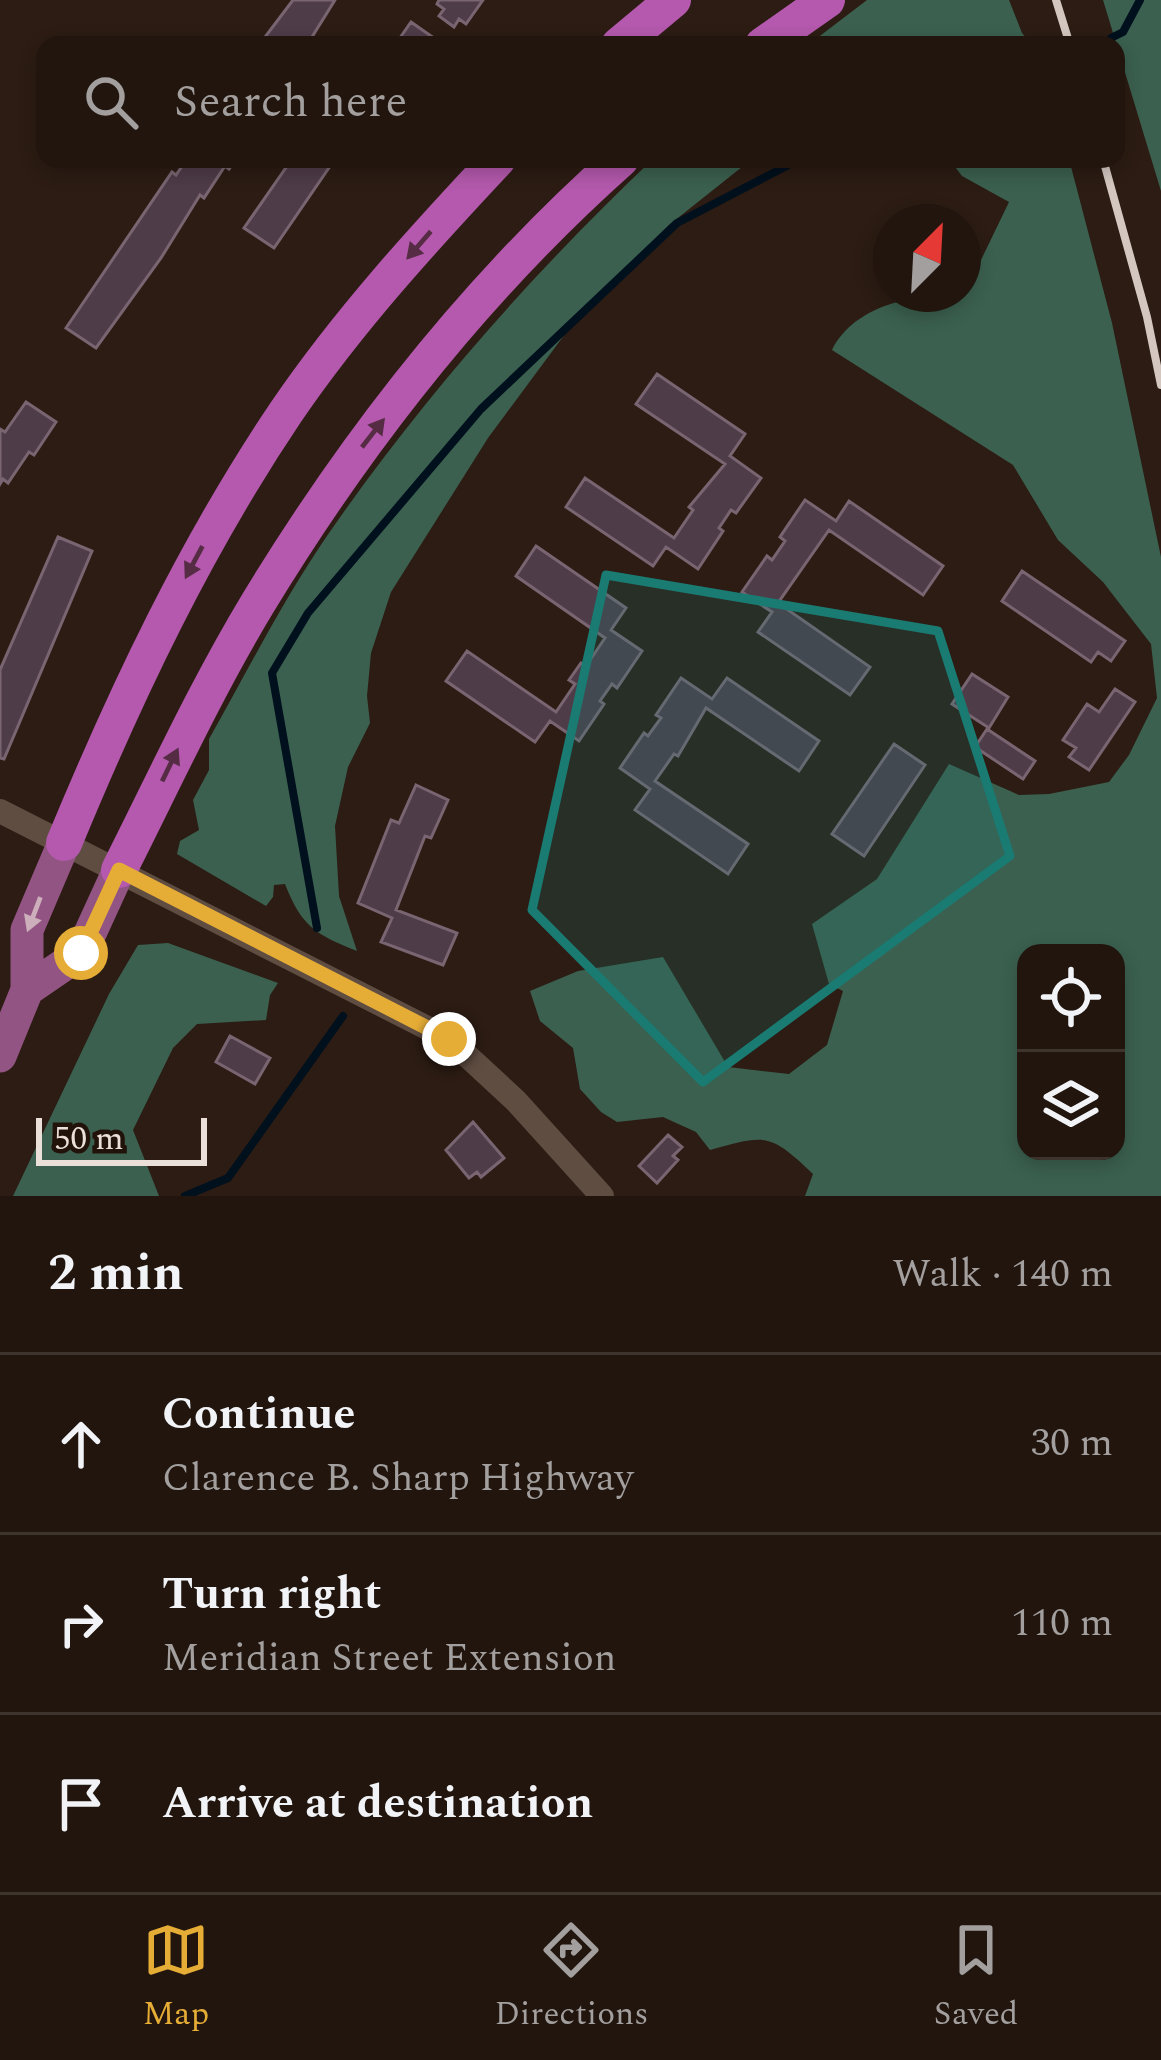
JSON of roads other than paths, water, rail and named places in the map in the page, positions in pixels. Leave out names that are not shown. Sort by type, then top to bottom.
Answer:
[{"type":"highway","points":[[630,36],[673,0]]},
{"type":"highway","points":[[776,36],[827,0]]},
{"type":"highway","points":[[64,843],[158,631],[202,546],[276,428],[373,299],[490,168]]},
{"type":"highway","points":[[119,870],[256,607],[366,440],[498,281],[612,168]]},
{"type":"main road","points":[[0,1056],[27,990],[27,930],[64,843]]},
{"type":"main road","points":[[27,990],[81,953],[119,870]]},
{"type":"street","points":[[0,812],[449,1039],[492,1076],[602,1196]]},
{"type":"waterway","points":[[1115,36],[1123,32],[1140,0]]},
{"type":"waterway","points":[[317,928],[272,673],[308,613],[481,409],[677,223],[783,168]]},
{"type":"waterway","points":[[185,1196],[228,1178],[343,1016]]},
{"type":"railway","points":[[1056,0],[1067,36]]},
{"type":"railway","points":[[1106,168],[1161,385]]}]
